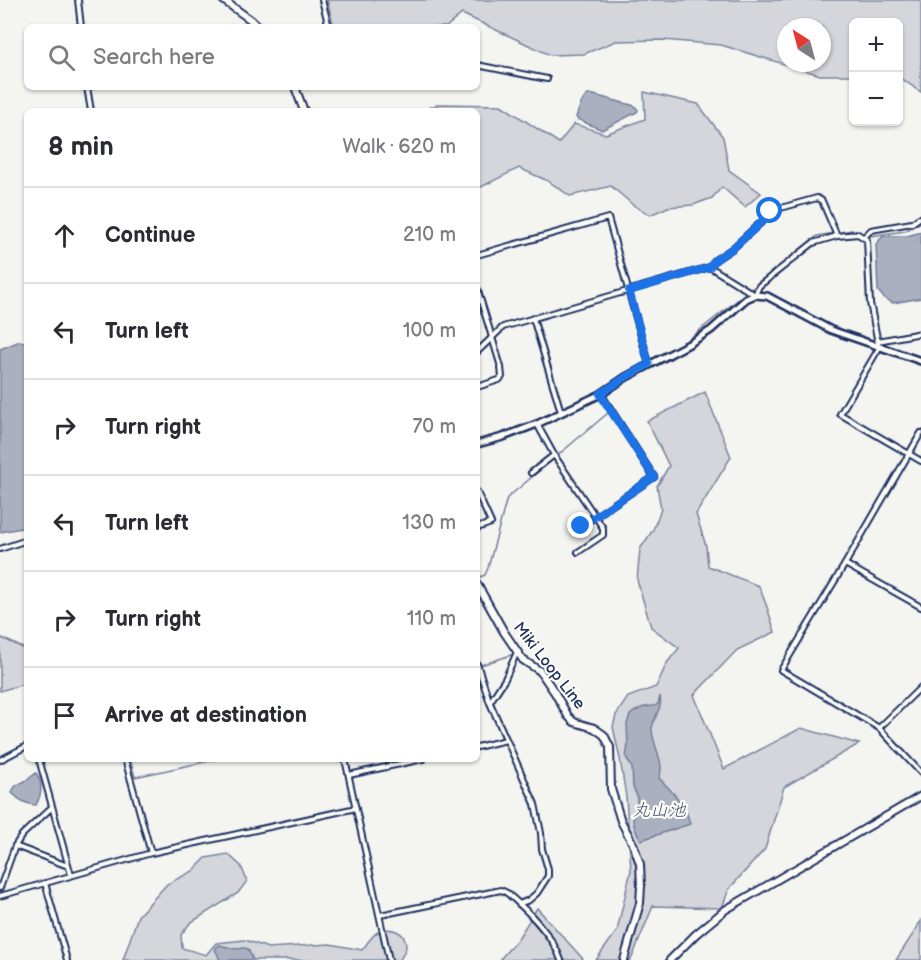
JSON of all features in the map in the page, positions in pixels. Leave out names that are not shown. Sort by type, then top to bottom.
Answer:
[{"type":"main road","points":[[223,0],[255,24]]},
{"type":"main road","points":[[296,90],[303,108]]},
{"type":"main road","name":"Miki Loop Line","points":[[480,589],[517,652],[523,660],[540,671],[568,716],[574,722],[594,728],[604,735],[610,747],[611,789],[621,821],[640,864],[640,903],[624,960]]},
{"type":"main road","points":[[670,960],[725,910],[921,796]]},
{"type":"street","points":[[78,0],[81,24]]},
{"type":"street","points":[[322,0],[328,24]]},
{"type":"street","points":[[480,66],[547,79]]},
{"type":"street","points":[[88,90],[90,108]]},
{"type":"street","points":[[480,349],[503,327],[710,267],[715,260],[733,248],[768,216],[770,211],[817,198],[822,201],[837,236]]},
{"type":"street","points":[[480,254],[608,218],[649,364]]},
{"type":"street","points":[[864,237],[871,230],[912,223],[919,218]]},
{"type":"street","points":[[480,443],[537,424],[600,394],[711,330],[746,299],[755,295],[759,286],[813,243],[837,236],[858,234],[867,240],[870,303],[878,344],[840,414],[921,461]]},
{"type":"street","points":[[710,267],[755,295],[766,297],[831,330],[878,344],[921,361]]},
{"type":"street","points":[[480,299],[502,377],[480,386]]},
{"type":"street","points":[[533,318],[561,413]]},
{"type":"street","points":[[878,344],[921,333]]},
{"type":"street","points":[[581,526],[654,477],[600,394]]},
{"type":"street","points":[[537,424],[554,455],[603,528],[603,536],[578,552]]},
{"type":"street","points":[[921,433],[781,670],[879,728],[921,773]]},
{"type":"street","points":[[531,473],[554,455]]},
{"type":"street","points":[[480,499],[491,523],[480,527]]},
{"type":"street","points":[[0,549],[24,541]]},
{"type":"street","points":[[845,564],[921,607]]},
{"type":"street","points":[[490,703],[505,680],[517,652]]},
{"type":"street","points":[[480,673],[490,703],[535,804],[542,849],[548,869],[548,876],[537,893],[529,900],[519,904]]},
{"type":"street","points":[[879,728],[921,687]]},
{"type":"street","points":[[480,746],[506,740]]},
{"type":"street","points":[[0,760],[24,748]]},
{"type":"street","points":[[40,762],[71,876]]},
{"type":"street","points":[[126,762],[151,853]]},
{"type":"street","points":[[346,762],[389,960]]},
{"type":"street","points":[[349,775],[409,762]]},
{"type":"street","points":[[0,888],[15,846],[22,835],[52,807]]},
{"type":"street","points":[[0,896],[151,853],[356,808]]},
{"type":"street","points":[[15,846],[69,866]]},
{"type":"street","points":[[45,883],[67,960]]},
{"type":"street","points":[[380,915],[501,890],[507,892],[537,922],[558,949],[561,960]]},
{"type":"shaded area","points":[[327,0],[921,0],[921,92],[903,80],[903,18],[849,18],[849,75],[820,75],[810,72],[831,72],[831,18],[777,18],[777,62],[721,45],[663,40],[616,41],[584,54],[550,55],[462,14],[450,24],[333,24]]},
{"type":"shaded area","points":[[644,92],[698,104],[723,137],[729,170],[761,193],[745,207],[722,187],[712,198],[693,205],[668,207],[650,215],[633,205],[611,186],[570,196],[548,181],[519,168],[480,188],[480,108],[429,108],[439,104],[501,105],[559,143],[574,124],[606,134],[645,119]]},
{"type":"shaded area","points":[[705,392],[731,457],[696,514],[706,546],[708,566],[759,586],[775,632],[737,650],[694,695],[724,769],[801,728],[859,744],[784,787],[765,849],[729,889],[722,908],[653,906],[631,960],[596,960],[617,931],[631,870],[626,797],[613,727],[616,715],[628,697],[656,687],[667,663],[679,648],[651,627],[637,580],[640,549],[653,530],[661,509],[657,486],[669,466],[647,421]]},
{"type":"shaded area","points":[[0,637],[24,649],[24,684],[0,691]]},
{"type":"shaded area","points":[[228,854],[241,866],[247,881],[238,893],[190,923],[181,935],[182,948],[206,955],[216,943],[245,940],[268,948],[330,944],[362,950],[376,933],[392,930],[401,934],[406,942],[406,949],[400,960],[123,960],[138,916],[167,884],[193,871],[206,858]]},
{"type":"shaded area","points":[[537,908],[584,960],[501,960]]},
{"type":"shaded area","points":[[921,919],[921,960],[896,960],[917,928]]},
{"type":"water","points":[[590,94],[635,106],[638,110],[602,130],[576,117],[583,100]]},
{"type":"water","points":[[921,232],[921,298],[893,303],[885,299],[878,291],[876,244],[883,236],[907,236]]},
{"type":"water","points":[[20,341],[24,342],[24,528],[0,532],[0,349]]},
{"type":"water","name":"丸山池","points":[[660,696],[661,701],[652,729],[661,766],[659,778],[682,805],[690,824],[641,840],[633,820],[637,807],[637,796],[633,787],[632,768],[626,757],[627,724],[630,715],[641,708],[656,706]]},
{"type":"water","points":[[36,773],[41,789],[36,805],[23,802],[12,793],[14,788]]},
{"type":"water","points":[[219,945],[248,949],[253,960],[220,960],[215,949]]},
{"type":"waterway","points":[[750,290],[817,236],[852,230],[870,236],[905,231],[921,222]]},
{"type":"waterway","points":[[690,338],[746,293]]},
{"type":"waterway","points":[[480,577],[485,575],[488,568],[507,498],[614,408],[607,398],[608,394],[672,358]]},
{"type":"waterway","points":[[480,665],[514,654]]},
{"type":"waterway","points":[[131,762],[135,777],[204,762]]},
{"type":"route","points":[[581,526],[654,477],[600,394],[649,364],[629,291],[710,267],[715,260],[733,248],[768,216],[770,211]]}]
